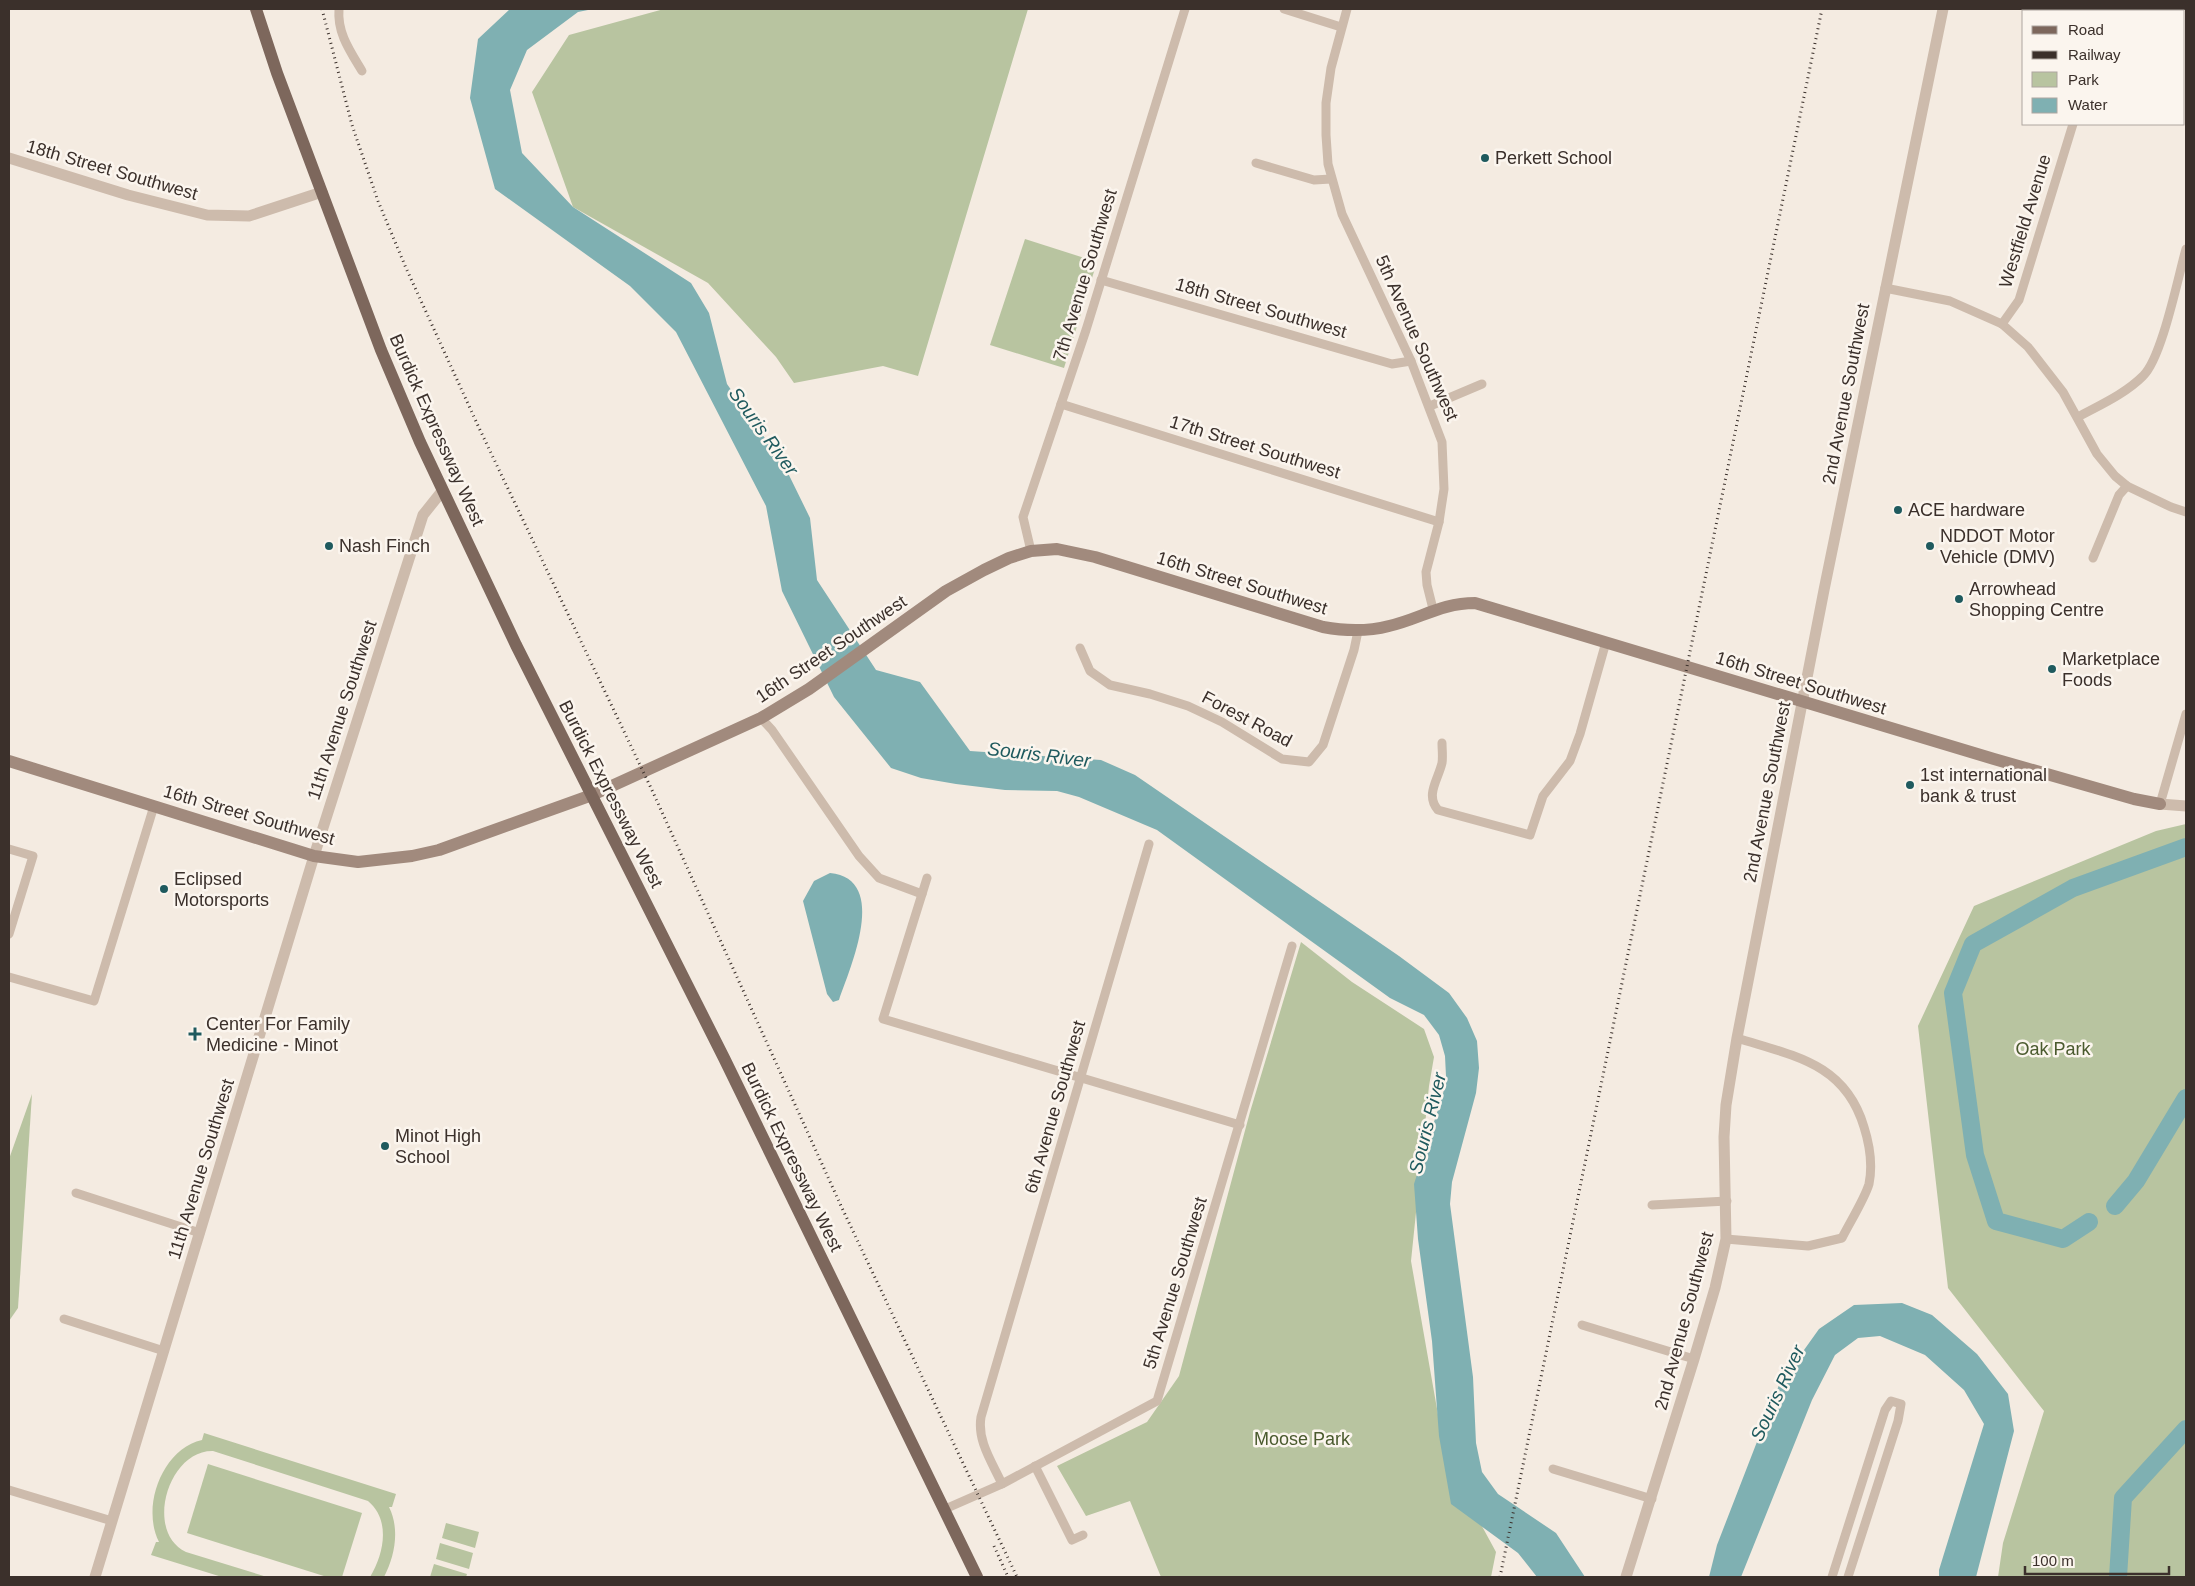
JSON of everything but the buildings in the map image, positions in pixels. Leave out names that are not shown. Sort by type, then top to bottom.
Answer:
[{"type":"main road","name":"Burdick Expressway West","points":[[256,9],[277,73],[393,380],[443,490],[516,645],[592,795],[977,1577]]},
{"type":"main road","name":"16th Street Southwest","points":[[9,761],[314,856],[358,862],[412,856],[439,850],[592,795],[761,718],[816,683],[946,591],[992,566],[1031,551],[1057,549],[1095,557],[1323,627],[1342,631],[1358,630]]},
{"type":"main road","name":"16th Street Southwest","points":[[1433,609],[1458,603],[1475,604],[2003,762],[2134,799],[2160,804]]},
{"type":"main road","points":[[1358,630],[1391,626],[1433,609]]},
{"type":"street","points":[[339,9],[338,20],[344,41],[362,71]]},
{"type":"street","name":"7th Avenue Southwest","points":[[1031,551],[1022,518],[1101,280],[1185,9]]},
{"type":"street","points":[[1284,9],[1341,27]]},
{"type":"street","name":"5th Avenue Southwest","points":[[1347,9],[1331,68],[1326,103],[1326,135],[1331,179],[1342,214],[1411,360],[1430,406],[1442,442],[1444,489],[1439,522],[1426,572],[1433,609]]},
{"type":"street","name":"2nd Avenue Southwest","points":[[1626,1577],[1652,1499],[1694,1359],[1726,1239],[1727,1201],[1724,1137],[1726,1105],[1737,1038],[1885,288],[1943,9]]},
{"type":"street","name":"Westfield Avenue","points":[[2002,324],[2019,300],[2073,125]]},
{"type":"street","name":"18th Street Southwest","points":[[9,158],[119,193],[207,215],[249,216],[322,192]]},
{"type":"street","points":[[1256,162],[1314,180],[1331,179]]},
{"type":"street","points":[[2078,417],[2120,394],[2144,375],[2159,346],[2186,249]]},
{"type":"street","name":"18th Street Southwest","points":[[1101,280],[1392,364],[1411,360]]},
{"type":"street","points":[[1885,288],[1950,301],[2002,324],[2028,347],[2063,392],[2096,454],[2115,476],[2127,486],[2170,507],[2186,512]]},
{"type":"street","points":[[1430,406],[1482,384]]},
{"type":"street","name":"17th Street Southwest","points":[[1061,404],[1439,522]]},
{"type":"street","points":[[2093,558],[2119,495],[2127,486]]},
{"type":"street","name":"11th Avenue Southwest","points":[[95,1577],[314,856],[423,515],[443,490]]},
{"type":"street","name":"Forest Road","points":[[1080,648],[1090,671],[1110,684],[1188,706],[1222,722],[1282,759],[1309,762],[1323,745],[1354,650],[1358,630]]},
{"type":"street","points":[[1442,743],[1442,762],[1432,792],[1432,803],[1438,810],[1530,835],[1543,796],[1570,761],[1580,734],[1606,642]]},
{"type":"street","points":[[2186,714],[2160,804],[2186,806]]},
{"type":"street","points":[[761,718],[772,730],[859,856],[879,878],[922,894]]},
{"type":"street","points":[[9,977],[94,1001],[154,806]]},
{"type":"street","name":"6th Avenue Southwest","points":[[1002,1484],[980,1437],[979,1429],[1149,844]]},
{"type":"street","points":[[9,849],[33,856],[9,934]]},
{"type":"street","points":[[927,878],[883,1018],[1240,1126]]},
{"type":"street","name":"5th Avenue Southwest","points":[[945,1509],[1002,1484],[1157,1401],[1292,946]]},
{"type":"street","points":[[1726,1239],[1808,1246],[1842,1238],[1869,1184],[1871,1151],[1862,1120],[1844,1086],[1827,1071],[1806,1060],[1737,1038]]},
{"type":"street","points":[[76,1193],[200,1233]]},
{"type":"street","points":[[1652,1205],[1727,1201]]},
{"type":"street","points":[[64,1319],[164,1351]]},
{"type":"street","points":[[1582,1325],[1694,1359]]},
{"type":"street","points":[[1832,1577],[1885,1410],[1891,1401],[1901,1404],[1898,1421],[1848,1577]]},
{"type":"street","points":[[1035,1466],[1072,1540],[1083,1535]]},
{"type":"street","points":[[1553,1469],[1652,1499]]},
{"type":"street","points":[[9,1490],[112,1521]]},
{"type":"green space","points":[[664,9],[1028,9],[918,376],[883,366],[794,383],[776,357],[708,283],[573,207],[532,92],[569,35]]},
{"type":"green space","points":[[1025,239],[1097,262],[1064,368],[990,345]]},
{"type":"green space","name":"Oak Park","points":[[2186,824],[2186,1577],[1998,1577],[2003,1543],[2044,1411],[1948,1288],[1918,1026],[1974,906],[2156,831]]},
{"type":"green space","name":"Moose Park","points":[[1301,942],[1352,982],[1424,1029],[1434,1057],[1429,1086],[1411,1261],[1446,1460],[1496,1552],[1491,1577],[1161,1577],[1130,1501],[1086,1516],[1057,1466],[1147,1422],[1179,1376],[1250,1112]]},
{"type":"green space","points":[[32,1094],[18,1308],[9,1321],[9,1159]]},
{"type":"green space","points":[[204,1433],[396,1494],[392,1507],[389,1507],[394,1524],[395,1542],[391,1560],[384,1577],[370,1577],[379,1558],[383,1538],[380,1518],[368,1501],[213,1451],[197,1454],[184,1464],[174,1477],[167,1494],[164,1511],[166,1528],[173,1542],[186,1552],[267,1577],[222,1577],[151,1555],[156,1542],[159,1542],[154,1528],[152,1513],[159,1481],[166,1467],[176,1455],[188,1446],[202,1440]]},
{"type":"green space","points":[[208,1464],[362,1513],[342,1577],[327,1577],[187,1533]]},
{"type":"green space","points":[[446,1523],[479,1532],[475,1548],[442,1538]]},
{"type":"green space","points":[[440,1543],[473,1553],[469,1569],[436,1559]]},
{"type":"green space","points":[[434,1564],[467,1574],[466,1577],[430,1577]]},
{"type":"water","points":[[510,9],[593,9],[578,12],[527,50],[510,90],[522,153],[573,207],[691,283],[709,313],[727,384],[785,467],[810,518],[817,580],[876,670],[920,682],[970,751],[1101,760],[1135,775],[1399,956],[1449,993],[1467,1018],[1477,1041],[1479,1068],[1476,1093],[1452,1182],[1450,1204],[1473,1377],[1476,1443],[1482,1472],[1498,1494],[1556,1533],[1585,1577],[1537,1577],[1518,1553],[1451,1504],[1439,1436],[1432,1341],[1418,1239],[1414,1184],[1443,1094],[1446,1076],[1445,1056],[1439,1035],[1424,1015],[1390,998],[1157,830],[1079,797],[1057,791],[1005,790],[956,784],[921,778],[891,768],[834,697],[782,591],[766,506],[676,332],[630,286],[495,189],[470,98],[478,39]]},
{"type":"water","points":[[830,873],[848,879],[858,891],[862,907],[861,927],[851,968],[839,1000],[833,1002],[827,994],[803,901],[814,881]]},
{"type":"water","name":"Souris River","points":[[1902,1303],[1932,1315],[1977,1354],[2008,1394],[2014,1431],[1976,1577],[1939,1577],[1939,1570],[1984,1424],[1964,1390],[1925,1355],[1880,1336],[1858,1338],[1835,1355],[1812,1400],[1741,1577],[1709,1577],[1717,1545],[1779,1385],[1819,1329],[1854,1305]]},
{"type":"waterway","points":[[2089,1222],[2063,1239],[1996,1221],[1975,1155],[1953,993],[1973,944],[2073,888],[2186,847]]},
{"type":"waterway","points":[[2115,1206],[2136,1181],[2186,1098]]},
{"type":"waterway","points":[[2118,1577],[2123,1498],[2186,1429]]},
{"type":"railway","points":[[322,9],[352,125],[378,201],[406,268],[480,430],[651,788],[842,1208],[1017,1577]]},
{"type":"railway","points":[[1500,1577],[1822,9]]},
{"type":"railway","points":[[994,1546],[1008,1577]]},
{"type":"place","name":"Perkett School","points":[[1485,158]]},
{"type":"place","name":"ACE hardware","points":[[1898,510]]},
{"type":"place","name":"Nash Finch","points":[[329,546]]},
{"type":"place","name":"NDDOT Motor Vehicle (DMV)","points":[[1930,546]]},
{"type":"place","name":"Arrowhead Shopping Centre","points":[[1959,599]]},
{"type":"place","name":"Marketplace Foods","points":[[2052,669]]},
{"type":"place","name":"1st international bank & trust","points":[[1910,785]]},
{"type":"place","name":"Eclipsed Motorsports","points":[[164,889]]},
{"type":"place","name":"Center For Family Medicine - Minot","points":[[195,1034]]},
{"type":"place","name":"Minot High School","points":[[385,1146]]}]
